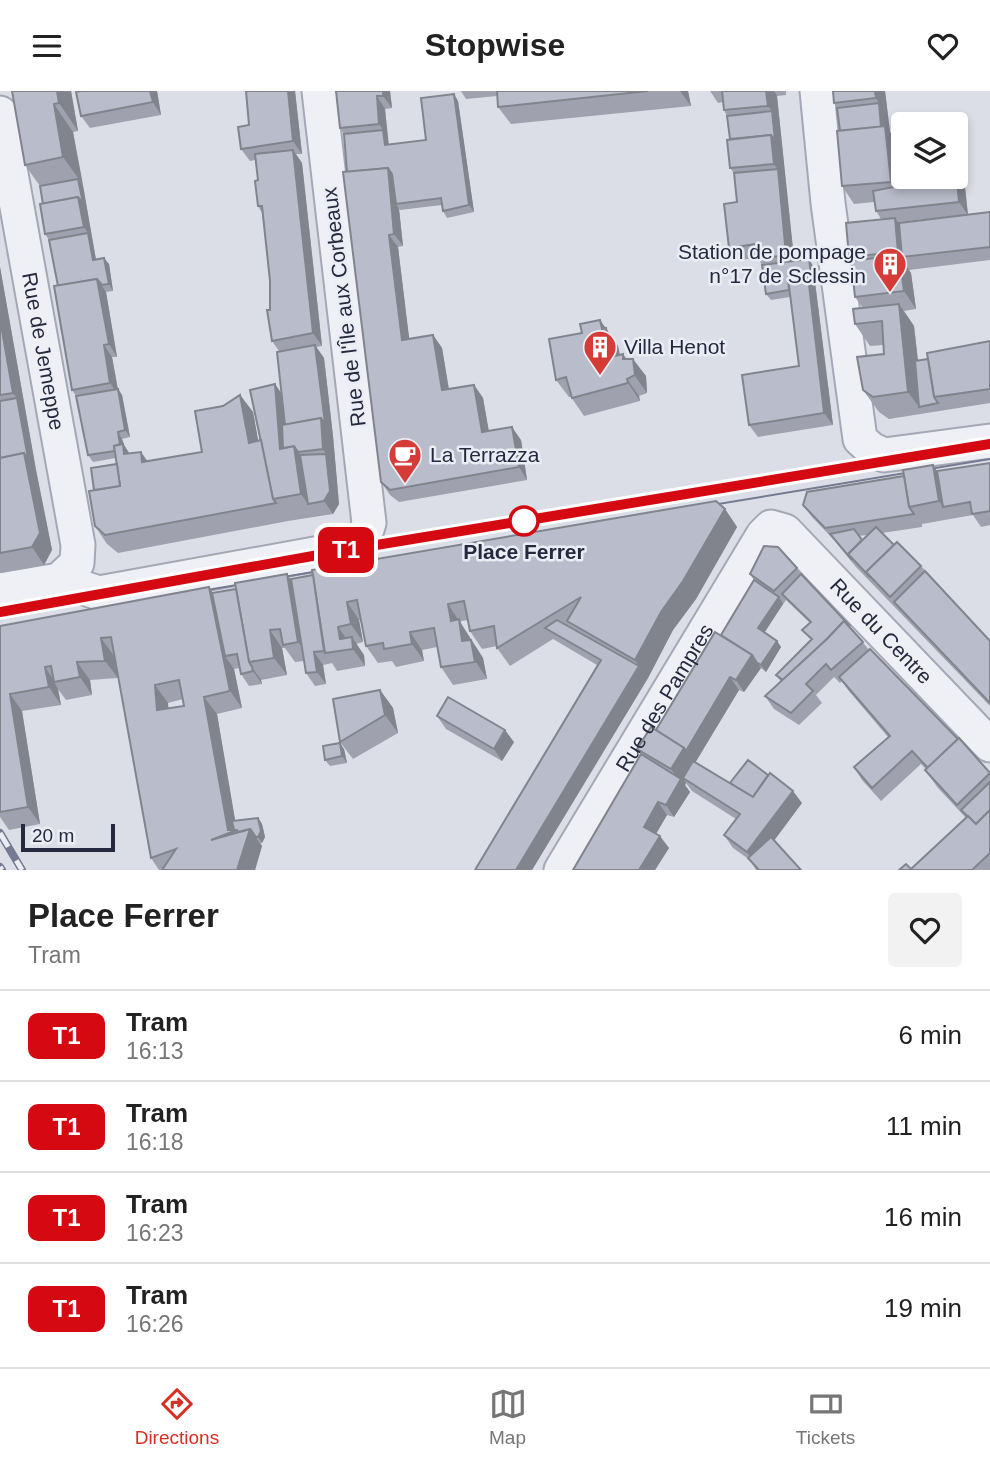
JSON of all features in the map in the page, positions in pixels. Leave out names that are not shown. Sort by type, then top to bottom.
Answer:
[{"type":"street","name":"Rue de l'Île aux Corbeaux","points":[[59,580],[99,593],[342,548],[361,540],[369,523],[318,91]]},
{"type":"street","points":[[817,91],[828,203],[860,439],[871,449],[884,455],[990,441]]},
{"type":"street","name":"Rue de Jemeppe","points":[[0,113],[78,545],[77,563],[59,580]]},
{"type":"street","name":"Rue du Centre","points":[[771,527],[785,531],[990,745]]},
{"type":"street","name":"Rue des Pampres","points":[[561,870],[763,535],[771,527]]},
{"type":"street","points":[[0,590],[59,580]]},
{"type":"building","points":[[12,91],[57,91],[59,103],[54,104],[63,157],[25,165]]},
{"type":"building","points":[[150,91],[153,102],[81,116],[76,92]]},
{"type":"building","points":[[246,91],[288,91],[293,141],[241,149],[238,127],[249,125]]},
{"type":"building","points":[[336,91],[383,91],[383,96],[377,96],[379,124],[340,128]]},
{"type":"building","points":[[497,91],[648,91],[498,107]]},
{"type":"building","points":[[722,91],[766,91],[768,106],[724,110]]},
{"type":"building","points":[[833,91],[875,91],[876,98],[834,103]]},
{"type":"building","points":[[454,94],[469,205],[443,211],[441,198],[396,204],[392,174],[388,168],[347,172],[344,134],[383,130],[385,145],[426,140],[421,98]]},
{"type":"building","points":[[879,103],[881,127],[840,131],[837,108]]},
{"type":"building","points":[[772,111],[775,140],[771,135],[730,139],[727,116]]},
{"type":"building","points":[[885,126],[891,182],[842,186],[837,131]]},
{"type":"building","points":[[771,135],[774,164],[730,168],[727,140]]},
{"type":"building","points":[[293,150],[313,333],[272,341],[267,310],[270,310],[270,281],[262,206],[258,206],[255,181],[258,180],[255,154]]},
{"type":"building","points":[[388,168],[394,234],[389,235],[402,340],[433,335],[442,390],[474,385],[482,432],[512,427],[519,467],[390,490],[381,482],[343,172]]},
{"type":"building","points":[[778,169],[786,255],[758,259],[756,244],[729,248],[724,204],[737,202],[734,173]]},
{"type":"building","points":[[78,179],[83,203],[78,197],[43,204],[40,186]]},
{"type":"building","points":[[891,188],[958,189],[959,202],[876,211],[873,191]]},
{"type":"building","points":[[78,197],[84,227],[45,234],[40,204]]},
{"type":"building","points":[[990,212],[990,247],[902,257],[899,223]]},
{"type":"building","points":[[895,218],[898,252],[849,257],[846,223]]},
{"type":"building","points":[[88,233],[93,260],[104,258],[109,284],[102,285],[97,279],[58,286],[49,240]]},
{"type":"building","points":[[899,255],[904,291],[855,297],[851,261]]},
{"type":"building","points":[[809,259],[812,282],[808,276],[788,278],[789,290],[766,294],[762,265]]},
{"type":"building","points":[[808,276],[824,413],[749,425],[742,375],[799,366],[788,278]]},
{"type":"building","points":[[97,279],[109,344],[104,345],[110,383],[72,390],[54,286]]},
{"type":"building","points":[[899,304],[908,392],[873,397],[863,390],[857,357],[884,354],[882,321],[855,324],[853,309]]},
{"type":"building","points":[[0,319],[13,393],[0,395]]},
{"type":"building","name":"Villa Henot","points":[[600,320],[602,329],[606,328],[611,357],[623,354],[623,359],[633,359],[635,375],[627,379],[628,383],[572,398],[566,377],[556,380],[549,339],[582,333],[580,324]]},
{"type":"building","points":[[990,341],[990,389],[934,397],[927,353]]},
{"type":"building","points":[[315,345],[325,423],[321,418],[285,425],[277,352]]},
{"type":"building","points":[[928,359],[934,397],[938,403],[919,407],[915,361]]},
{"type":"building","points":[[275,384],[280,449],[294,446],[301,494],[273,499],[250,390]]},
{"type":"building","points":[[118,389],[125,430],[118,432],[120,444],[114,446],[115,451],[88,455],[76,396]]},
{"type":"building","points":[[240,395],[249,443],[261,440],[276,503],[105,535],[95,526],[89,491],[120,486],[114,446],[123,444],[124,454],[141,452],[142,462],[202,452],[195,411],[223,406]]},
{"type":"building","points":[[17,398],[28,458],[24,453],[0,458],[0,401]]},
{"type":"building","points":[[321,418],[323,449],[298,452],[294,446],[283,448],[282,425]]},
{"type":"building","points":[[24,453],[40,533],[32,547],[0,553],[0,458]]},
{"type":"building","points":[[326,454],[330,491],[324,501],[308,504],[300,455]]},
{"type":"building","points":[[990,463],[990,511],[972,514],[970,502],[943,507],[937,471]]},
{"type":"building","points":[[117,464],[120,486],[94,490],[91,468]]},
{"type":"building","points":[[933,465],[939,501],[909,507],[903,470]]},
{"type":"building","points":[[904,476],[909,507],[914,514],[825,528],[803,505],[807,492]]},
{"type":"building","points":[[716,501],[725,509],[683,581],[661,612],[635,660],[567,621],[581,597],[497,648],[494,626],[470,631],[464,601],[448,604],[451,621],[459,619],[462,641],[471,640],[475,662],[441,667],[434,628],[410,632],[412,644],[384,649],[383,643],[366,646],[357,600],[347,602],[351,624],[338,627],[340,639],[352,637],[353,649],[325,653],[312,570]]},
{"type":"building","points":[[876,527],[894,545],[866,572],[870,577],[848,554]]},
{"type":"building","points":[[854,529],[862,540],[848,554],[852,560],[830,534]]},
{"type":"building","points":[[897,542],[921,566],[890,597],[866,572]]},
{"type":"building","points":[[764,546],[778,547],[797,568],[774,591],[750,574]]},
{"type":"building","points":[[925,571],[990,641],[990,703],[894,602]]},
{"type":"building","points":[[287,574],[298,642],[283,645],[280,629],[270,630],[274,658],[249,662],[235,583]]},
{"type":"building","points":[[801,574],[849,625],[844,621],[783,680],[776,675],[812,639],[802,630],[811,622],[782,594]]},
{"type":"building","points":[[313,575],[324,651],[314,652],[317,672],[306,673],[291,579]]},
{"type":"building","points":[[754,580],[779,597],[758,628],[777,641],[761,665],[752,655],[721,635]]},
{"type":"building","points":[[209,587],[230,691],[204,697],[228,830],[237,830],[211,840],[250,829],[237,870],[162,870],[176,849],[151,858],[111,637],[101,638],[105,661],[77,662],[80,677],[54,682],[51,666],[45,667],[49,687],[10,694],[28,807],[0,812],[0,626]],"holes":[[[179,680],[184,706],[157,710],[155,685]]]},
{"type":"building","points":[[236,589],[253,671],[241,674],[237,654],[225,656],[212,593]]},
{"type":"building","points":[[557,620],[639,666],[516,870],[475,870],[601,660],[545,628]]},
{"type":"building","points":[[844,621],[863,642],[831,670],[826,664],[806,684],[813,691],[791,713],[765,696],[827,639]]},
{"type":"building","points":[[715,632],[752,655],[736,680],[730,677],[686,751],[656,730]]},
{"type":"building","points":[[870,649],[958,739],[928,768],[912,751],[872,788],[854,767],[890,736],[839,677]]},
{"type":"building","points":[[380,690],[385,715],[340,742],[333,699]]},
{"type":"building","points":[[448,697],[505,730],[494,749],[437,716]]},
{"type":"building","points":[[651,727],[684,748],[671,769],[637,749]]},
{"type":"building","points":[[959,738],[990,773],[957,805],[925,770]]},
{"type":"building","points":[[340,743],[342,756],[325,760],[323,746]]},
{"type":"building","points":[[641,754],[681,779],[666,805],[658,802],[644,827],[660,836],[639,870],[573,870]]},
{"type":"building","points":[[748,760],[768,775],[753,797],[730,783]]},
{"type":"building","points":[[693,761],[753,797],[770,773],[793,791],[747,852],[724,835],[740,814],[683,778]]},
{"type":"building","points":[[990,782],[990,810],[976,824],[961,810]]},
{"type":"building","points":[[990,810],[990,853],[972,870],[899,870],[906,864],[911,869],[968,816],[976,824]]},
{"type":"building","points":[[258,818],[261,831],[258,837],[250,829],[238,832],[234,830],[232,821]]},
{"type":"building","points":[[771,837],[801,870],[759,870],[748,858]]},
{"type":"tram line","points":[[0,612],[390,543],[990,444]]},
{"type":"tram line","name":"T1","points":[[0,612],[346,550],[990,444]]},
{"type":"tram line","points":[[700,507],[990,459]]},
{"type":"tram line","points":[[189,593],[331,569]]},
{"type":"railway","points":[[0,833],[22,870]]},
{"type":"place","name":"Station de pompage n°17 de Sclessin","points":[[890,294]]},
{"type":"place","name":"Villa Henot","points":[[600,377]]},
{"type":"place","name":"La Terrazza","points":[[405,485]]},
{"type":"place","name":"Place Ferrer","points":[[524,521]]}]
